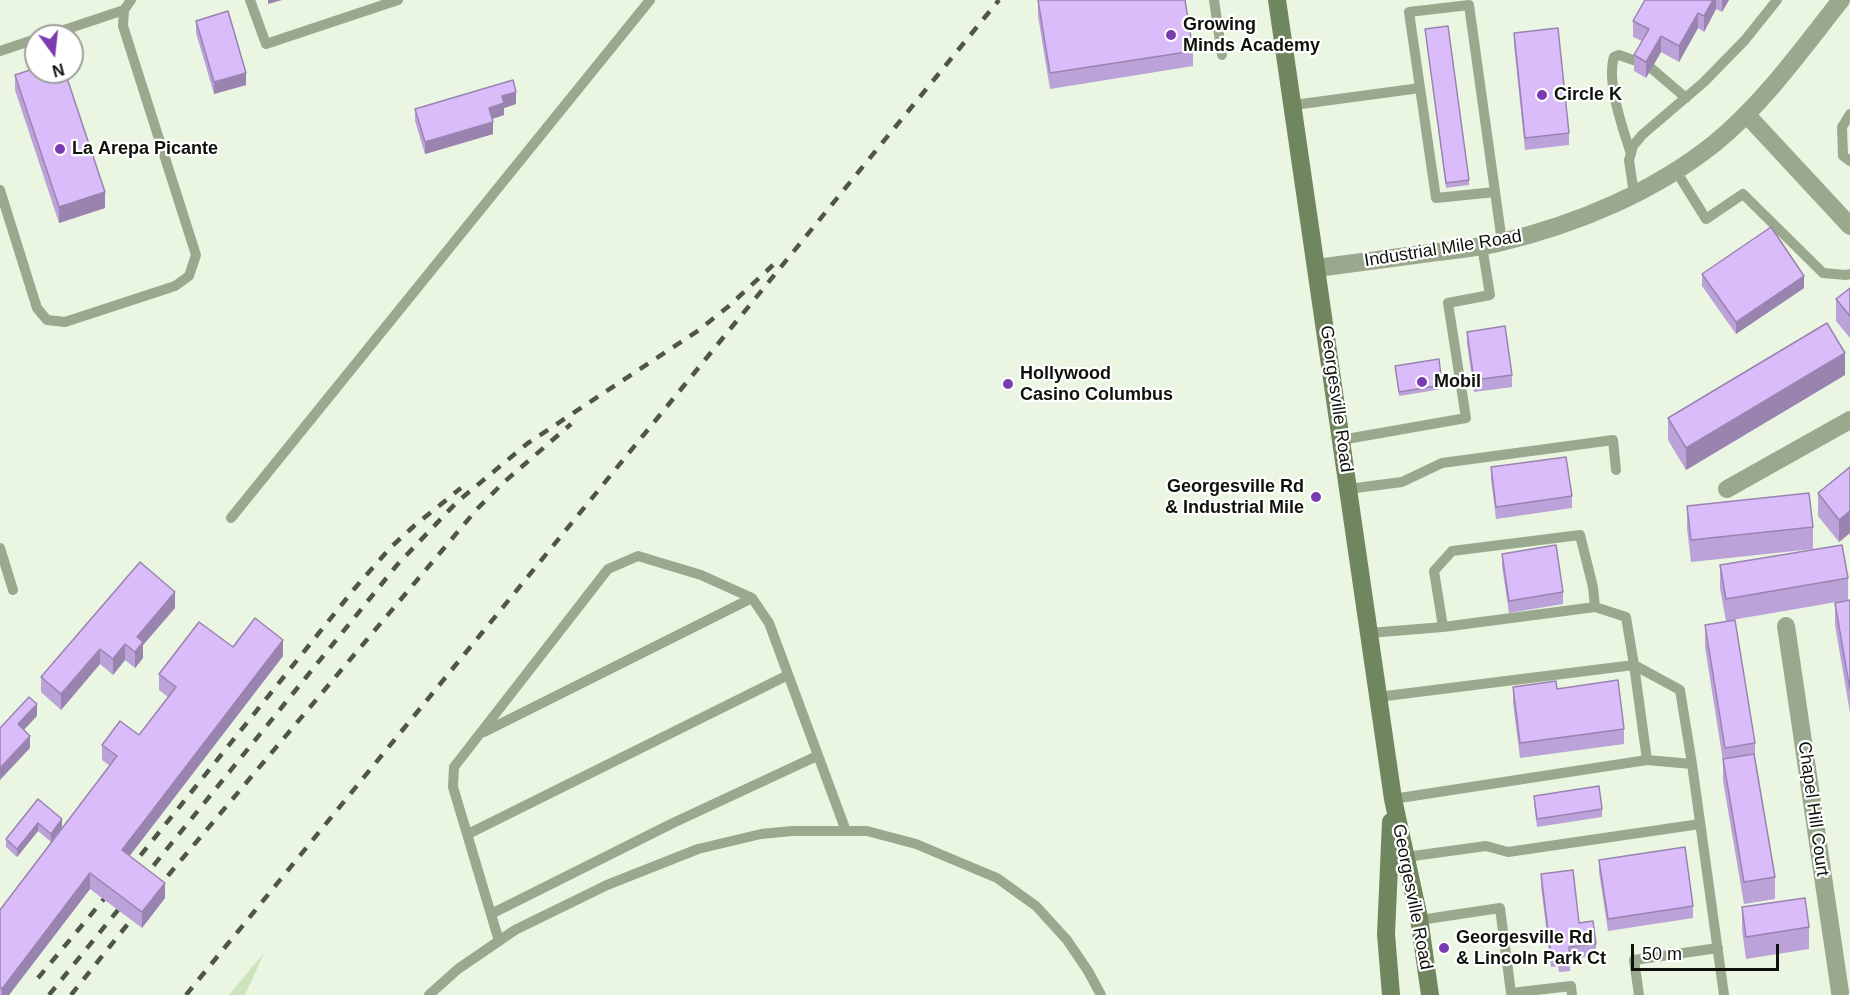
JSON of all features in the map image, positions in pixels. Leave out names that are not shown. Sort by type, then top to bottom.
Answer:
[{"type":"main road","name":"Georgesville Road","points":[[1277,0],[1393,799],[1420,920],[1430,995]]},
{"type":"main road","name":"Georgesville Road","points":[[1391,995],[1386,934],[1393,799]]},
{"type":"street","name":"Industrial Mile Road","points":[[1317,268],[1502,242],[1556,227],[1634,194],[1676,171],[1716,142],[1746,114],[1781,76],[1841,0]]},
{"type":"street","points":[[1746,114],[1850,226]]},
{"type":"street","points":[[1727,489],[1850,420]]},
{"type":"street","name":"Chapel Hill Court","points":[[1785,626],[1837,993]]},
{"type":"lane","points":[[0,190],[37,308],[47,320],[65,322],[175,286],[189,276],[196,255],[123,26],[124,10],[131,0]]},
{"type":"lane","points":[[250,0],[266,44],[398,0]]},
{"type":"lane","points":[[231,518],[650,0]]},
{"type":"lane","points":[[1214,0],[1222,55]]},
{"type":"lane","points":[[1634,194],[1629,160],[1633,146],[1642,135],[1704,82],[1745,40],[1777,0]]},
{"type":"lane","points":[[1494,192],[1436,198],[1409,12],[1469,5],[1502,242]]},
{"type":"lane","points":[[82,24],[124,10]]},
{"type":"lane","points":[[0,51],[24,43]]},
{"type":"lane","points":[[1630,154],[1617,109],[1611,66],[1614,57],[1619,55],[1639,62]]},
{"type":"lane","points":[[1651,68],[1686,98]]},
{"type":"lane","points":[[1294,105],[1420,88]]},
{"type":"lane","points":[[1850,114],[1842,127],[1843,156],[1850,161]]},
{"type":"lane","points":[[1676,171],[1706,219],[1743,194],[1823,273],[1850,274]]},
{"type":"lane","points":[[1341,440],[1466,418],[1448,303],[1490,296],[1482,246]]},
{"type":"lane","points":[[1348,489],[1401,482],[1442,463],[1612,440],[1616,470]]},
{"type":"lane","points":[[1443,627],[1434,571],[1452,551],[1580,535],[1593,587],[1595,607]]},
{"type":"lane","points":[[0,548],[13,590]]},
{"type":"lane","points":[[499,941],[453,787],[454,767],[608,569],[638,556],[701,575],[752,598],[769,623],[846,831]]},
{"type":"lane","points":[[480,734],[752,598]]},
{"type":"lane","points":[[1369,633],[1443,627],[1595,607],[1626,617],[1647,760]]},
{"type":"lane","points":[[1378,697],[1634,664],[1680,690],[1724,995]]},
{"type":"lane","points":[[468,834],[788,675]]},
{"type":"lane","points":[[491,914],[673,823],[818,756]]},
{"type":"lane","points":[[1393,799],[1647,760],[1692,764]]},
{"type":"lane","points":[[1406,857],[1486,846],[1508,852],[1700,824]]},
{"type":"lane","points":[[429,995],[458,969],[514,930],[607,885],[698,849],[761,834],[792,831],[867,831],[916,844],[997,878],[1036,906],[1067,940],[1101,995]]},
{"type":"lane","points":[[1420,920],[1500,908],[1511,993],[1571,986],[1572,995]]},
{"type":"lane","points":[[1639,995],[1634,960],[1718,948]]},
{"type":"green space","points":[[264,953],[245,995],[229,995]]},
{"type":"building","points":[[1038,0],[1185,0],[1193,51],[1050,73]]},
{"type":"building","points":[[1645,0],[1713,0],[1704,16],[1698,13],[1679,46],[1661,36],[1646,62],[1634,55],[1649,29],[1633,21]]},
{"type":"building","points":[[228,11],[246,73],[214,82],[196,21]]},
{"type":"building","points":[[1448,26],[1469,180],[1446,183],[1425,29]]},
{"type":"building","name":"Circle K","points":[[1558,28],[1569,133],[1525,138],[1514,33]]},
{"type":"building","name":"La Arepa Picante","points":[[24,72],[24,84],[69,84],[105,192],[59,207],[15,75]]},
{"type":"building","points":[[513,80],[516,92],[502,96],[504,103],[489,108],[493,122],[425,142],[415,109]]},
{"type":"building","points":[[1771,227],[1804,276],[1736,322],[1702,274]]},
{"type":"building","points":[[1850,288],[1850,316],[1836,299]]},
{"type":"building","points":[[1827,323],[1845,353],[1686,448],[1668,418]]},
{"type":"building","points":[[1505,326],[1512,375],[1474,380],[1467,332]]},
{"type":"building","points":[[1439,359],[1442,385],[1399,392],[1395,366]]},
{"type":"building","points":[[1566,457],[1572,496],[1496,507],[1491,467]]},
{"type":"building","points":[[1850,467],[1850,511],[1839,520],[1818,493]]},
{"type":"building","points":[[1809,493],[1813,527],[1691,540],[1687,506]]},
{"type":"building","points":[[1556,545],[1563,592],[1509,601],[1502,554]]},
{"type":"building","points":[[1842,545],[1848,578],[1726,599],[1720,565]]},
{"type":"building","points":[[140,562],[175,592],[137,637],[143,642],[135,652],[125,644],[113,659],[100,649],[61,694],[41,677]]},
{"type":"building","points":[[1850,600],[1850,690],[1835,603]]},
{"type":"building","points":[[255,618],[283,640],[122,850],[165,883],[142,912],[90,873],[2,989],[0,987],[0,910],[117,756],[102,745],[120,721],[139,735],[176,687],[159,674],[199,622],[233,647]]},
{"type":"building","points":[[1735,620],[1755,743],[1725,748],[1705,625]]},
{"type":"building","points":[[1618,680],[1624,729],[1520,743],[1513,687],[1556,681],[1557,689]]},
{"type":"building","points":[[29,697],[37,704],[18,724],[30,736],[0,768],[0,728]]},
{"type":"building","points":[[1754,754],[1775,877],[1744,882],[1723,759]]},
{"type":"building","points":[[1599,786],[1602,809],[1537,819],[1534,796]]},
{"type":"building","points":[[38,799],[62,819],[51,834],[38,823],[17,849],[6,839]]},
{"type":"building","points":[[1685,847],[1693,906],[1608,919],[1599,860]]},
{"type":"building","points":[[1573,870],[1579,923],[1593,921],[1596,944],[1569,947],[1570,959],[1559,960],[1558,954],[1551,955],[1541,874]]},
{"type":"building","points":[[1805,898],[1809,927],[1746,937],[1742,907]]},
{"type":"railway","points":[[186,995],[999,0]]},
{"type":"railway","points":[[141,881],[397,565],[457,502],[528,443],[699,330],[773,265]]},
{"type":"railway","points":[[155,891],[477,509],[503,483],[571,424]]},
{"type":"railway","points":[[128,871],[355,588],[391,547],[461,488]]},
{"type":"railway","points":[[38,978],[104,899]]},
{"type":"railway","points":[[49,995],[118,910]]},
{"type":"railway","points":[[71,995],[131,920]]},
{"type":"place","name":"Growing Minds Academy","points":[[1171,35]]},
{"type":"place","name":"Circle K","points":[[1542,95]]},
{"type":"place","name":"La Arepa Picante","points":[[60,149]]},
{"type":"place","name":"Mobil","points":[[1422,382]]},
{"type":"place","name":"Hollywood Casino Columbus","points":[[1008,384]]},
{"type":"place","name":"Georgesville Rd & Industrial Mile","points":[[1316,497]]},
{"type":"place","name":"Georgesville Rd & Lincoln Park Ct","points":[[1444,948]]}]
